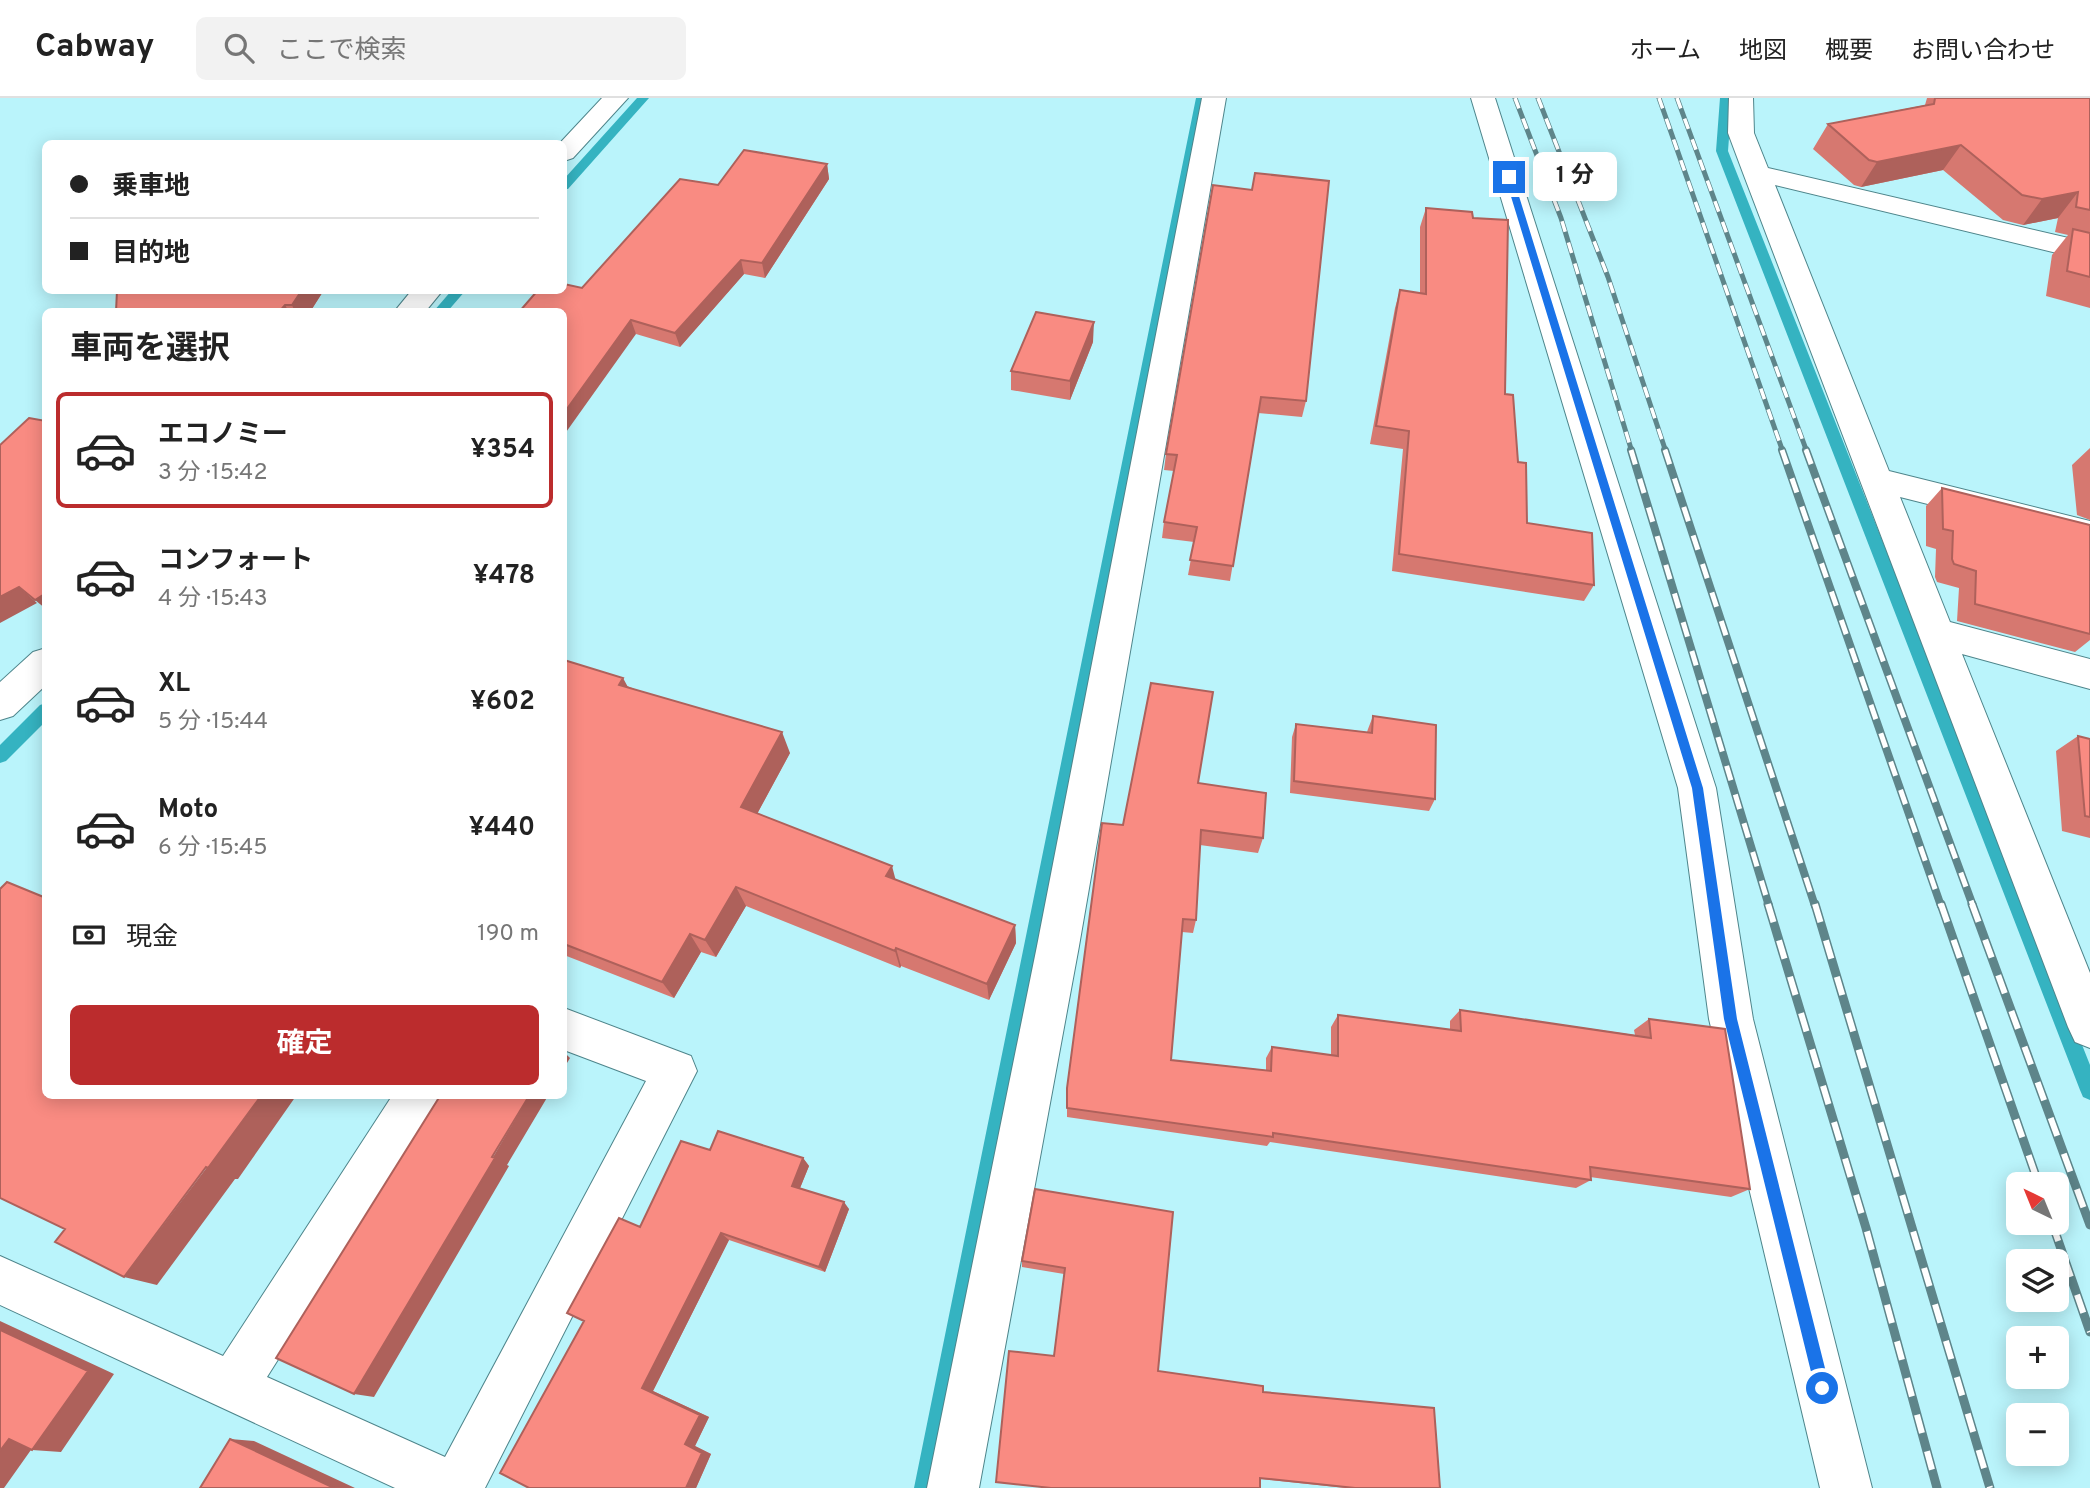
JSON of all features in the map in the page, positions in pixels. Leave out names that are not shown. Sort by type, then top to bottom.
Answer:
[{"type":"street","points":[[567,150],[616,98]]},
{"type":"street","points":[[953,1488],[1058,946],[1214,98]]},
{"type":"street","points":[[1483,98],[1698,788],[1731,1019],[1846,1488]]},
{"type":"street","points":[[1741,98],[1741,133],[1756,173],[2090,1027]]},
{"type":"street","points":[[1756,173],[2084,258]]},
{"type":"street","points":[[412,308],[425,294]]},
{"type":"street","points":[[1877,480],[2090,533]]},
{"type":"street","points":[[1937,633],[2090,674]]},
{"type":"street","points":[[0,705],[42,666]]},
{"type":"street","points":[[0,1280],[455,1488],[675,1071],[567,1030]]},
{"type":"street","points":[[232,1387],[416,1099]]},
{"type":"building","points":[[1935,98],[2090,98],[2090,210],[2076,207],[2078,192],[2042,199],[2022,195],[1961,145],[1877,162],[1869,160],[1828,124],[1934,104]]},
{"type":"building","points":[[744,150],[827,164],[762,263],[741,260],[675,333],[631,320],[567,409],[567,308],[522,308],[535,294],[567,294],[567,285],[582,288],[680,179],[718,185]]},
{"type":"building","points":[[1255,173],[1329,181],[1306,401],[1261,397],[1233,566],[1190,560],[1197,527],[1164,522],[1177,455],[1166,454],[1213,185],[1252,190]]},
{"type":"building","points":[[1426,208],[1472,212],[1473,218],[1508,220],[1505,394],[1513,395],[1518,462],[1526,463],[1527,523],[1592,533],[1594,585],[1399,554],[1409,431],[1376,426],[1400,290],[1426,294]]},
{"type":"building","points":[[2073,229],[2090,233],[2090,277],[2067,271]]},
{"type":"building","points":[[117,294],[299,294],[292,305],[282,308],[116,308]]},
{"type":"building","points":[[1036,312],[1094,322],[1070,381],[1011,371]]},
{"type":"building","points":[[29,418],[42,420],[42,596],[35,600],[19,587],[0,597],[0,445]]},
{"type":"building","points":[[1942,488],[2090,525],[2090,634],[1975,604],[1976,571],[1954,564],[1953,531],[1943,529]]},
{"type":"building","points":[[567,661],[623,678],[619,685],[782,732],[741,807],[892,866],[886,876],[1015,925],[987,984],[896,948],[895,951],[736,887],[705,940],[690,934],[662,982],[567,945]]},
{"type":"building","points":[[1151,683],[1213,692],[1198,783],[1266,793],[1263,838],[1201,830],[1196,920],[1183,919],[1171,1060],[1271,1071],[1272,1047],[1338,1056],[1338,1015],[1461,1031],[1460,1010],[1651,1038],[1649,1019],[1725,1029],[1750,1189],[1590,1167],[1591,1180],[1273,1133],[1273,1137],[1067,1108],[1067,1088],[1102,823],[1123,825]]},
{"type":"building","points":[[1373,716],[1436,725],[1435,799],[1294,781],[1296,724],[1372,733]]},
{"type":"building","points":[[2078,736],[2090,739],[2090,817],[2085,816]]},
{"type":"building","points":[[7,882],[42,896],[42,1099],[259,1099],[124,1277],[55,1242],[65,1229],[0,1198],[0,889]]},
{"type":"building","points":[[438,1099],[527,1099],[492,1157],[495,1158],[354,1394],[276,1358]]},
{"type":"building","points":[[718,1131],[803,1158],[792,1186],[844,1202],[819,1267],[721,1233],[642,1388],[700,1415],[685,1444],[702,1453],[686,1488],[529,1488],[500,1473],[584,1321],[567,1313],[619,1218],[640,1227],[681,1141],[710,1150]]},
{"type":"building","points":[[1035,1189],[1173,1212],[1158,1371],[1263,1386],[1263,1392],[1434,1408],[1440,1488],[1355,1488],[1260,1478],[1260,1488],[1051,1488],[996,1482],[1009,1351],[1054,1356],[1065,1268],[1022,1261]]},
{"type":"building","points":[[0,1330],[88,1371],[32,1450],[9,1439],[0,1451]]},
{"type":"building","points":[[230,1439],[334,1488],[200,1488]]},
{"type":"waterway","points":[[567,183],[643,98]]},
{"type":"waterway","points":[[926,1488],[1202,98]]},
{"type":"waterway","points":[[1726,98],[1722,151],[2090,1090]]},
{"type":"waterway","points":[[443,308],[456,294]]},
{"type":"waterway","points":[[0,756],[42,714]]},
{"type":"railway","points":[[1515,98],[1561,218],[1632,452]]},
{"type":"railway","points":[[1538,98],[1608,277],[1666,452]]},
{"type":"railway","points":[[1659,98],[1783,452]]},
{"type":"railway","points":[[1677,98],[1807,452]]},
{"type":"railway","points":[[1631,450],[1769,906]]},
{"type":"railway","points":[[1665,450],[1815,906]]},
{"type":"railway","points":[[1782,450],[1941,906]]},
{"type":"railway","points":[[1806,450],[1973,906]]},
{"type":"railway","points":[[1768,904],[1866,1228],[1937,1488]]},
{"type":"railway","points":[[1815,904],[1990,1488]]},
{"type":"railway","points":[[1941,904],[2034,1172]]},
{"type":"railway","points":[[1972,904],[2090,1225]]},
{"type":"railway","points":[[2057,1236],[2090,1332]]},
{"type":"route","points":[[1509,177],[1698,788],[1731,1019],[1822,1388]]}]
